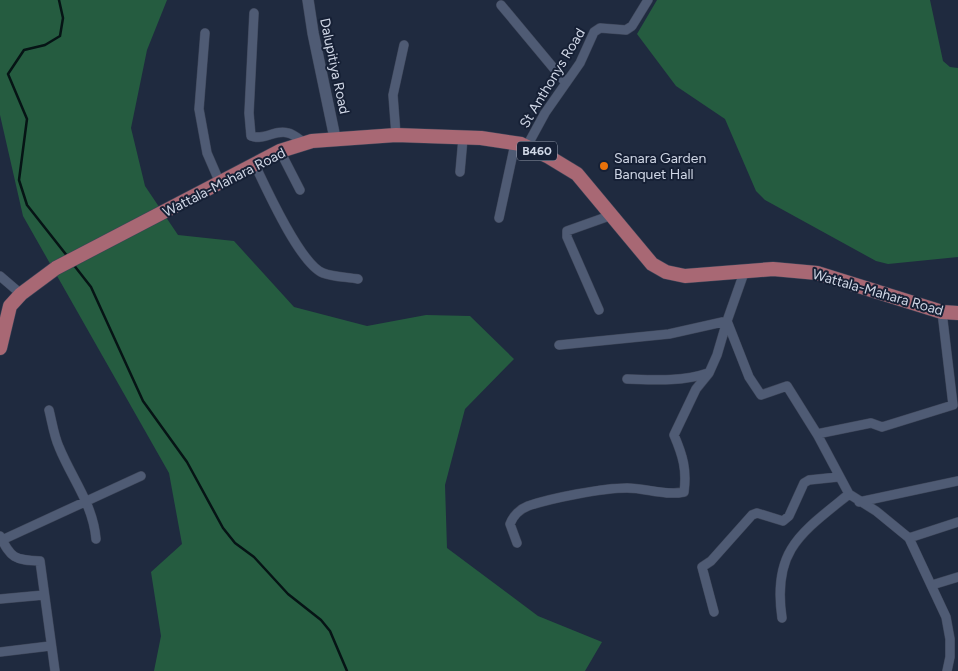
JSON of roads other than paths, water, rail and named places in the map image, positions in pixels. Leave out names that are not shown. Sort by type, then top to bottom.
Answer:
[{"type":"main road","name":"Wattala-Mahara Road","points":[[0,348],[6,315],[10,306],[21,294],[56,268],[87,251],[280,151],[312,141],[396,135],[481,138],[521,145],[577,174],[652,264],[666,272],[685,276],[773,269],[817,273],[942,312],[958,313]]},
{"type":"street","name":"Dalupitiya Road","points":[[308,0],[312,32],[335,138]]},
{"type":"street","name":"St Anthonys Road","points":[[499,218],[521,145],[580,63],[594,32],[600,28],[626,30],[632,26],[648,0]]},
{"type":"street","points":[[501,5],[566,83]]},
{"type":"street","points":[[254,13],[249,113],[251,136],[256,138],[282,132],[290,133],[306,144]]},
{"type":"street","points":[[205,33],[200,110],[207,153],[220,183]]},
{"type":"street","points":[[396,135],[393,95],[404,45]]},
{"type":"street","points":[[460,172],[463,138]]},
{"type":"street","points":[[280,151],[300,190]]},
{"type":"street","points":[[255,165],[292,238],[316,268],[322,273],[358,279]]},
{"type":"street","points":[[599,310],[567,237],[567,231],[612,215]]},
{"type":"street","points":[[517,543],[510,524],[514,516],[527,506],[595,491],[628,488],[675,494],[684,492],[685,460],[674,435],[696,389],[709,373],[717,355],[745,270]]},
{"type":"street","points":[[0,276],[21,294]]},
{"type":"street","points":[[817,434],[871,423],[882,427],[953,405],[942,312]]},
{"type":"street","points":[[559,345],[669,334],[727,321]]},
{"type":"street","points":[[727,321],[756,391],[761,395],[766,395],[782,386],[787,386],[817,434],[848,494],[876,511],[909,538],[946,617],[950,639],[950,657],[947,671]]},
{"type":"street","points":[[627,379],[665,380],[696,377],[709,373]]},
{"type":"street","points":[[49,410],[58,446],[87,501],[94,523],[96,539]]},
{"type":"street","points":[[55,671],[50,646],[40,561],[22,561],[10,555],[1,538],[141,476]]},
{"type":"street","points":[[714,612],[702,567],[711,561],[752,515],[757,513],[783,521],[789,516],[804,483],[809,480],[838,477]]},
{"type":"street","points":[[859,502],[958,481]]},
{"type":"street","points":[[782,618],[779,595],[780,577],[789,551],[806,529],[848,494]]},
{"type":"street","points":[[909,538],[958,522]]},
{"type":"street","points":[[932,585],[958,577]]},
{"type":"street","points":[[0,599],[44,595]]},
{"type":"street","points":[[0,652],[50,646]]},
{"type":"waterway","points":[[59,0],[63,18],[60,36],[45,45],[24,50],[8,74],[27,119],[19,180],[27,205],[68,257]]},
{"type":"waterway","points":[[73,264],[91,287],[143,401],[187,462],[223,528],[235,543],[254,557],[288,594],[321,620],[330,631],[347,671]]},
{"type":"place","name":"Sanara Garden Banquet Hall","points":[[604,166]]}]
